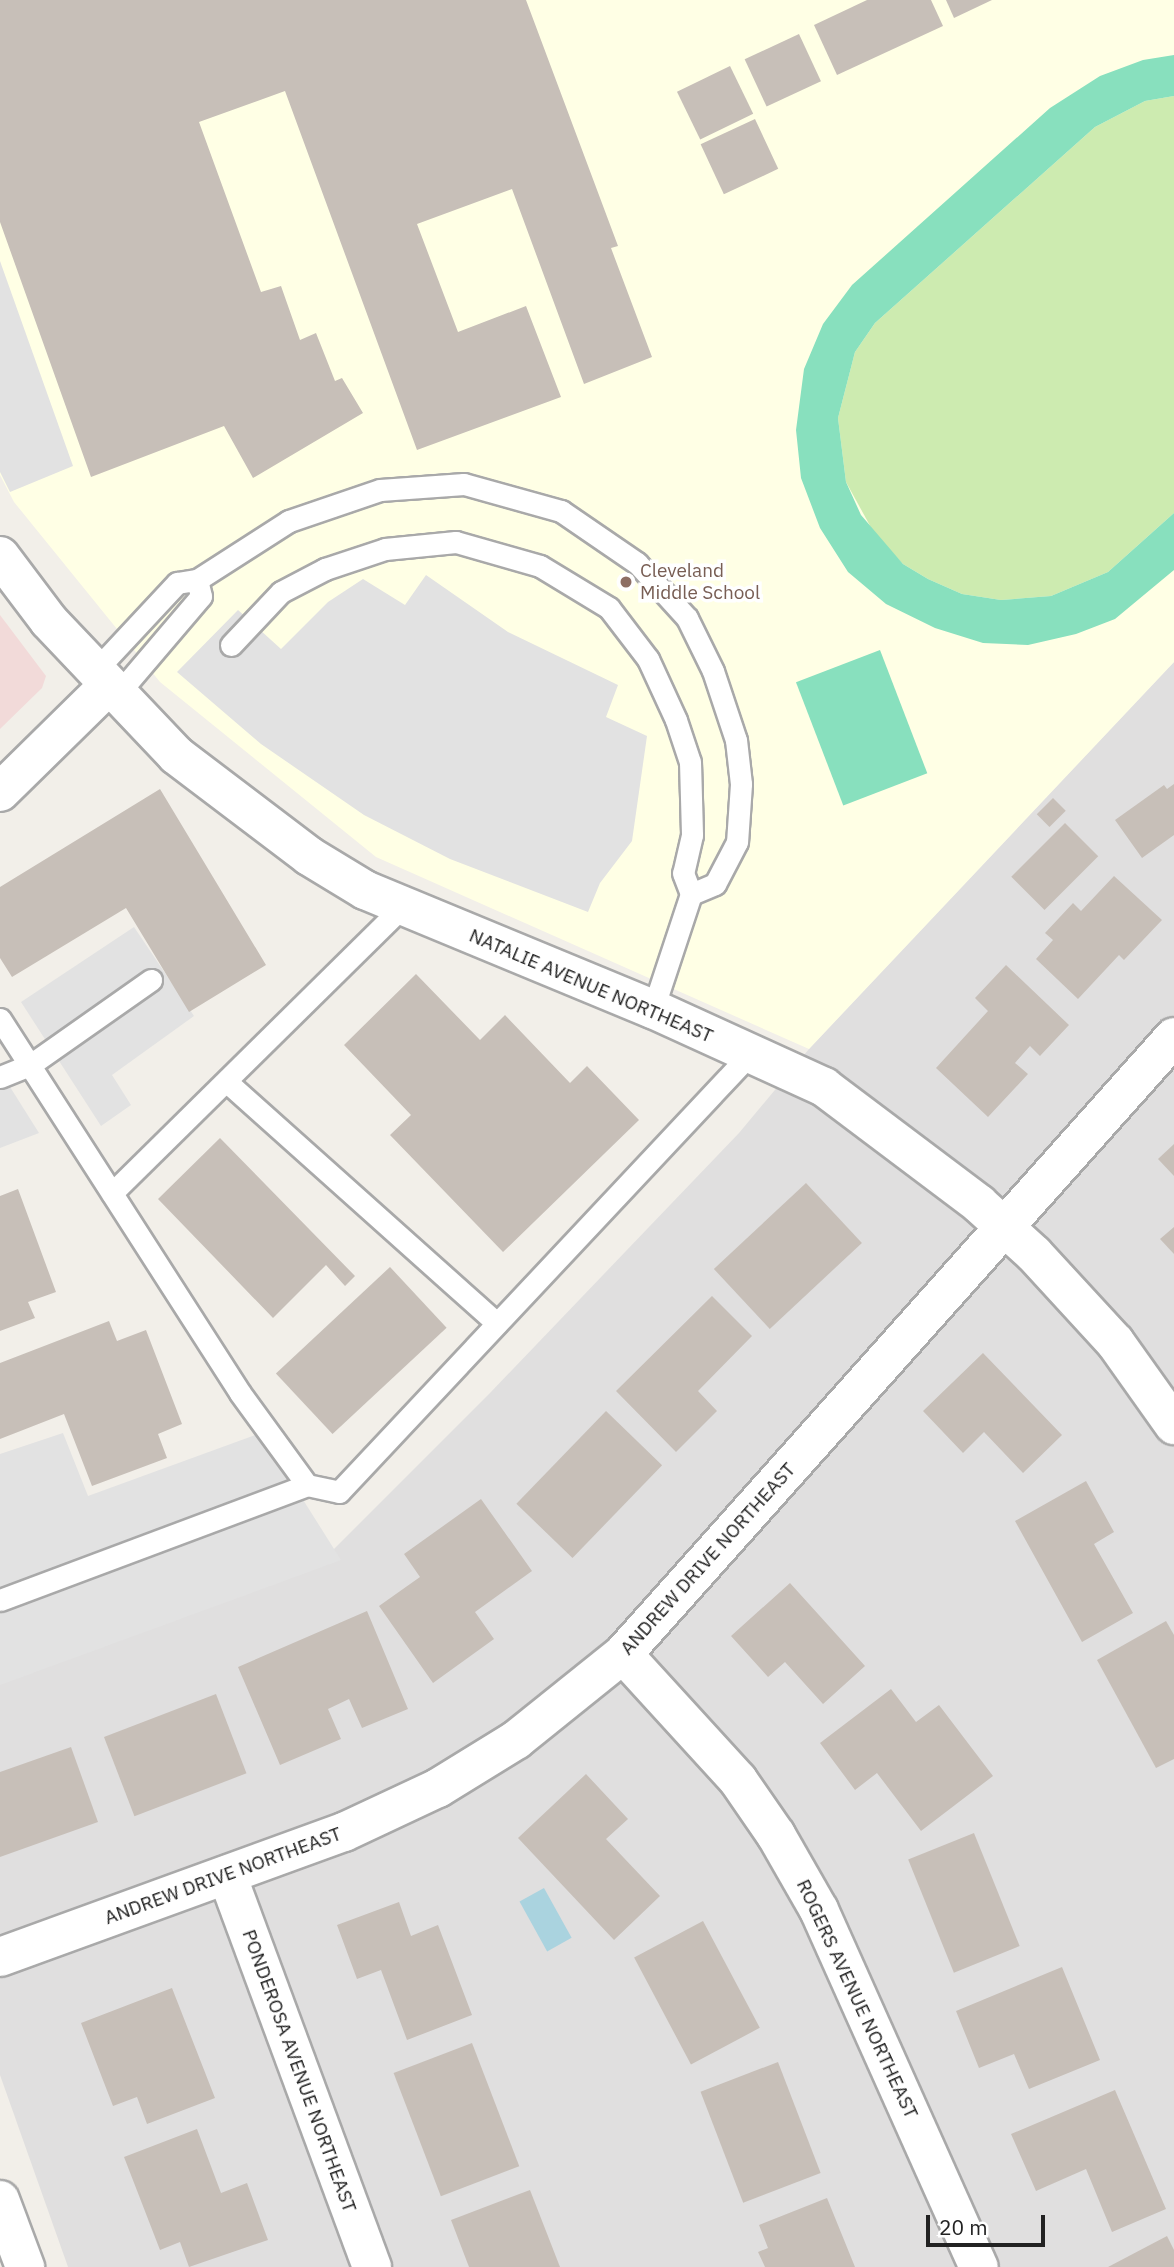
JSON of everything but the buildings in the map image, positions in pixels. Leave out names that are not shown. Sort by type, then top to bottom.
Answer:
[{"type":"street","name":"NATALIE AVENUE NORTHEAST","points":[[0,555],[106,685],[176,755],[299,849],[365,890],[653,1009],[824,1087],[1005,1227],[1115,1342],[1174,1425]]},
{"type":"street","points":[[0,792],[106,685]]},
{"type":"street","name":"ANDREW DRIVE NORTHEAST","points":[[0,1957],[344,1832],[438,1788],[516,1740],[623,1654],[1174,1037]]},
{"type":"street","name":"ROGERS AVENUE NORTHEAST","points":[[623,1654],[738,1780],[782,1846],[819,1910],[979,2267]]},
{"type":"street","name":"PONDEROSA AVENUE NORTHEAST","points":[[227,1875],[372,2267]]},
{"type":"street","points":[[0,2200],[25,2267]]},
{"type":"lane","points":[[106,685],[177,583],[197,580],[289,521],[380,490],[464,484],[561,511],[636,563],[687,618],[713,671],[736,740],[741,784],[737,842],[715,884],[691,894]]},
{"type":"lane","points":[[231,645],[281,592],[325,569],[385,549],[456,542],[540,566],[609,608],[648,659],[677,720],[690,762],[692,835],[683,873],[691,894],[653,1009]]},
{"type":"lane","points":[[106,685],[201,596],[197,580]]},
{"type":"lane","points":[[111,1193],[228,1082],[403,906]]},
{"type":"lane","points":[[0,1077],[30,1065],[151,980]]},
{"type":"lane","points":[[0,1019],[240,1393],[307,1485]]},
{"type":"lane","points":[[0,1600],[307,1485],[339,1492],[750,1054]]},
{"type":"lane","points":[[228,1082],[497,1324]]},
{"type":"shaded area","name":"Cleveland Middle School","points":[[0,0],[1174,0],[1174,662],[809,1049],[376,857],[160,682],[14,502],[0,475]]},
{"type":"shaded area","points":[[0,261],[73,466],[10,492],[0,472]]},
{"type":"shaded area","points":[[426,575],[508,632],[618,685],[606,717],[647,736],[632,841],[600,883],[588,912],[450,859],[364,815],[261,744],[177,672],[238,610],[281,649],[328,602],[363,579],[405,605]]},
{"type":"shaded area","points":[[0,615],[46,676],[42,688],[0,729]]},
{"type":"shaded area","points":[[1174,662],[1174,2267],[68,2267],[0,2075],[0,1683],[324,1559],[490,1393],[739,1133],[809,1049]]},
{"type":"shaded area","points":[[134,927],[194,1016],[112,1075],[131,1105],[101,1126],[21,1002]]},
{"type":"shaded area","points":[[0,1071],[39,1133],[0,1148]]},
{"type":"shaded area","points":[[63,1433],[88,1496],[261,1433],[341,1560],[0,1685],[0,1454]]},
{"type":"green space","points":[[1174,55],[1174,96],[1145,101],[1095,127],[875,323],[855,352],[838,418],[846,482],[861,515],[903,564],[928,579],[962,594],[1001,600],[1051,596],[1108,572],[1174,513],[1174,570],[1115,619],[1076,634],[1028,645],[983,643],[935,628],[886,604],[848,572],[820,528],[801,478],[796,430],[804,369],[823,324],[852,285],[1050,108],[1100,76],[1143,60]]},
{"type":"green space","points":[[1174,96],[1174,513],[1108,572],[1051,596],[1001,600],[962,594],[928,579],[903,564],[874,533],[846,482],[838,418],[855,352],[875,323],[1095,127],[1145,101]]},
{"type":"green space","points":[[880,650],[927,773],[843,805],[796,682]]},
{"type":"water","points":[[544,1888],[572,1938],[547,1951],[520,1902]]},
{"type":"place","name":"Cleveland Middle School","points":[[626,582]]}]
